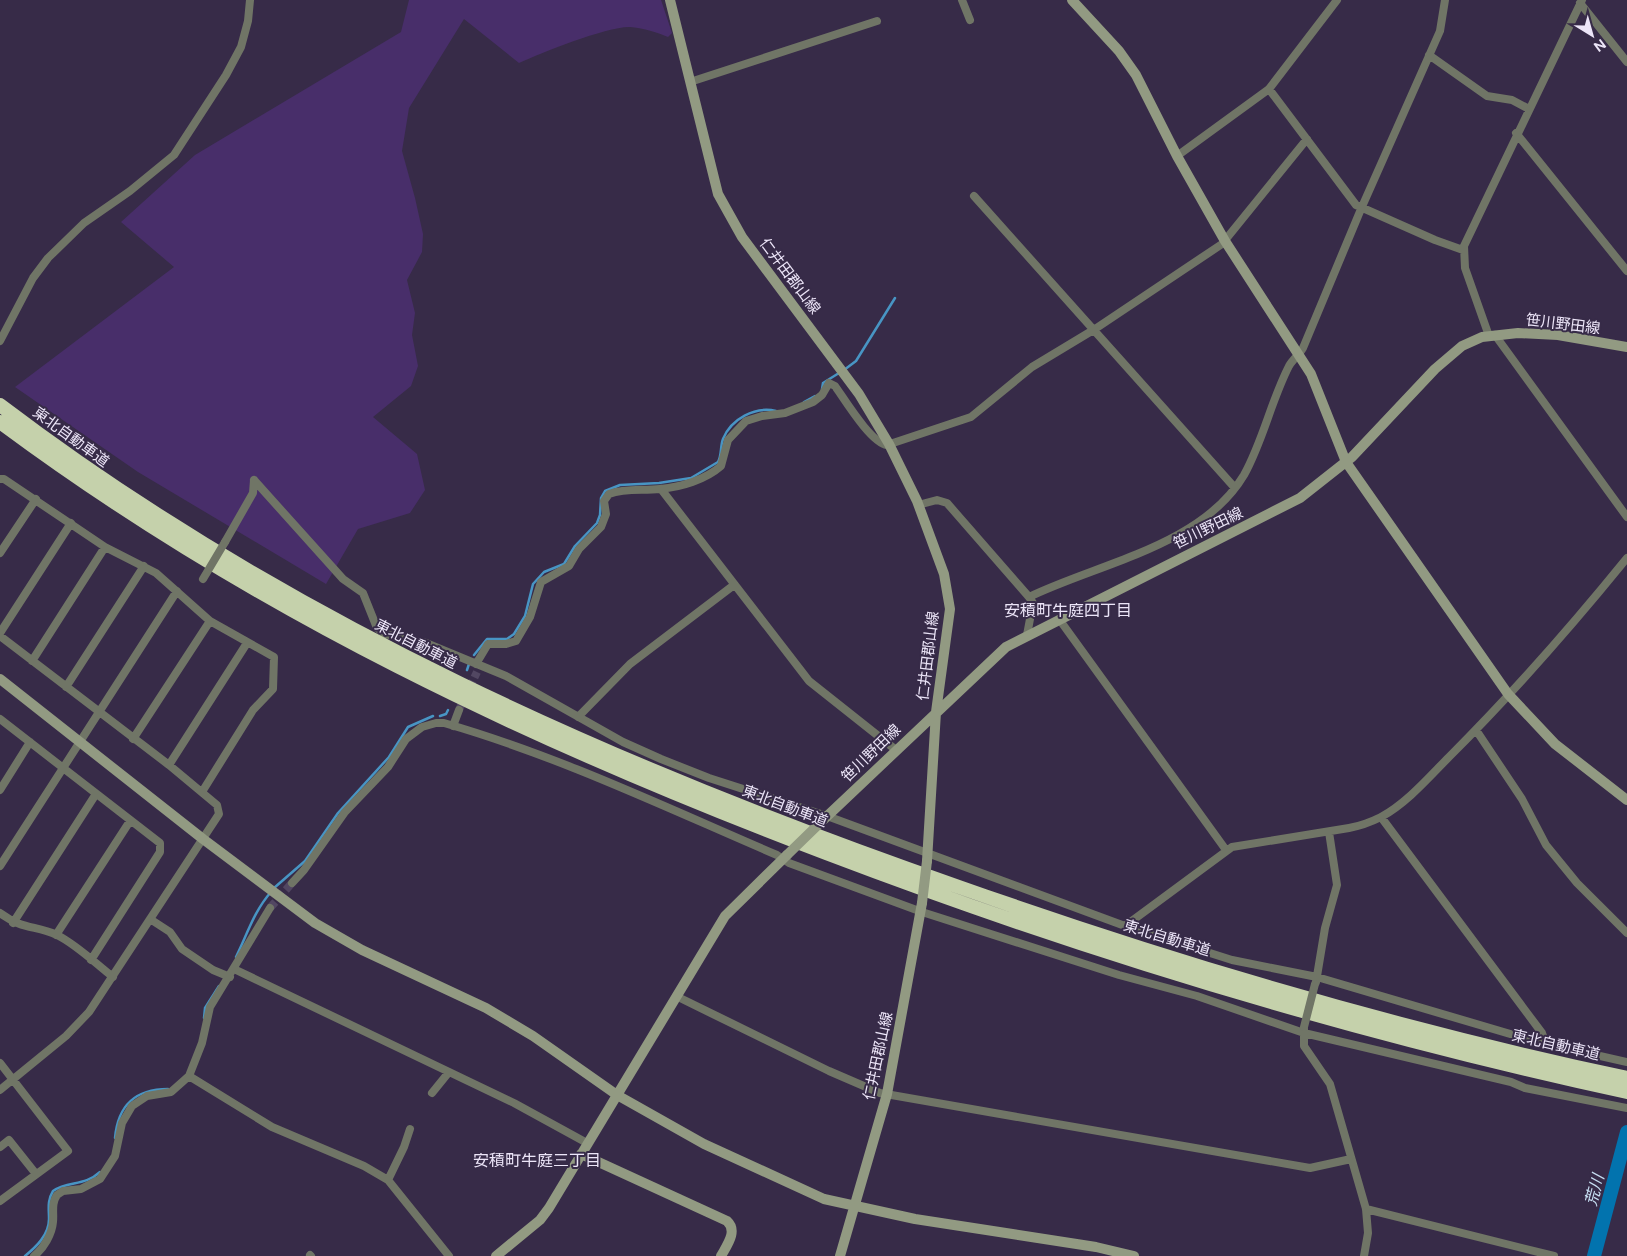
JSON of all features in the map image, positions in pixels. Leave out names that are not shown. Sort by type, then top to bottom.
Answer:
[{"type":"highway","name":"東北自動車道","points":[[0,405],[135,501],[223,557],[327,616],[458,684],[597,747],[858,852],[1075,927],[1314,1000],[1450,1036],[1627,1078]]},
{"type":"highway","name":"東北自動車道","points":[[0,422],[126,512],[215,568],[313,624],[461,700],[685,798],[927,891],[1189,977],[1373,1030],[1627,1092]]},
{"type":"street","points":[[0,341],[33,278],[48,258],[84,223],[134,188],[174,155],[226,76],[241,47],[248,21],[250,0]]},
{"type":"street","name":"仁井田郡山線","points":[[670,0],[718,194],[735,226],[859,394],[889,444],[918,505],[944,574],[949,599],[949,620],[936,712],[922,908],[887,1094],[840,1256]]},
{"type":"street","points":[[962,0],[970,20]]},
{"type":"street","points":[[1072,0],[1119,51],[1136,75],[1225,241],[1311,374],[1346,462],[1508,694],[1555,744],[1627,800]]},
{"type":"street","points":[[1178,156],[1269,89],[1337,0]]},
{"type":"street","points":[[1029,597],[1185,532],[1221,505],[1236,488],[1250,463],[1289,367],[1304,348],[1441,26],[1445,0]]},
{"type":"street","points":[[1627,62],[1581,1],[1470,229],[1463,250],[1467,273],[1492,335],[1627,516]]},
{"type":"street","points":[[690,82],[877,21]]},
{"type":"street","points":[[1429,55],[1487,96],[1512,100],[1528,109]]},
{"type":"street","points":[[1269,89],[1307,139],[1342,190],[1362,209],[1463,250]]},
{"type":"street","points":[[1516,132],[1627,272]]},
{"type":"street","points":[[478,667],[488,644],[506,644],[516,641],[530,617],[541,582],[569,566],[579,549],[601,527],[606,514],[604,501],[608,495],[628,489],[661,489],[694,482],[718,469],[723,462],[732,434],[746,421],[762,416],[785,414],[813,402],[822,395],[830,383],[882,444],[889,444],[971,417],[1032,367],[1095,329],[1225,241],[1307,139]]},
{"type":"street","points":[[974,196],[1236,488]]},
{"type":"street","name":"笹川野田線","points":[[496,1256],[540,1220],[726,916],[784,857],[1006,647],[1300,498],[1346,462],[1444,360],[1462,346],[1492,335],[1558,335],[1627,348]]},
{"type":"street","points":[[0,479],[4,479],[36,499],[105,547],[144,566],[177,591],[210,621],[247,643],[270,652],[274,657],[273,688],[253,710],[202,792]]},
{"type":"street","points":[[203,579],[253,493],[254,480],[343,578],[363,593],[379,630],[385,634],[426,643],[478,667],[506,676],[578,717],[660,759],[927,857],[1125,926],[1232,960],[1627,1062]]},
{"type":"street","points":[[661,489],[809,681],[896,750]]},
{"type":"street","points":[[0,553],[36,499]]},
{"type":"street","points":[[918,505],[937,500],[947,503],[1029,597],[1032,603],[1027,635]]},
{"type":"street","points":[[0,633],[71,523]]},
{"type":"street","points":[[32,661],[105,547]]},
{"type":"street","points":[[1125,926],[1218,859],[1226,850],[1239,845],[1359,826],[1381,817],[1411,794],[1476,730],[1546,654],[1627,558]]},
{"type":"street","points":[[66,687],[144,566]]},
{"type":"street","points":[[578,717],[630,664],[734,585]]},
{"type":"street","points":[[0,866],[177,591]]},
{"type":"street","points":[[1059,619],[1226,850]]},
{"type":"street","points":[[133,739],[210,621]]},
{"type":"street","points":[[0,636],[202,792],[217,805],[219,814],[89,1012],[74,1029],[0,1090]]},
{"type":"street","points":[[168,765],[247,643]]},
{"type":"street","points":[[0,679],[203,839],[315,923],[362,950],[486,1008],[533,1036],[616,1095],[704,1144],[824,1199],[915,1219],[1096,1247],[1134,1256]]},
{"type":"street","points":[[452,726],[460,710]]},
{"type":"street","points":[[0,719],[160,843],[160,852],[91,960]]},
{"type":"street","points":[[292,883],[304,870],[345,812],[388,767],[406,738],[431,724],[440,723],[566,764],[784,857],[922,908],[1119,975],[1197,996],[1304,1030],[1510,1082],[1525,1088],[1627,1108]]},
{"type":"street","points":[[1476,730],[1522,799],[1546,845],[1563,867],[1627,933]]},
{"type":"street","points":[[0,790],[30,742]]},
{"type":"street","points":[[13,923],[94,797]]},
{"type":"street","points":[[1381,817],[1542,1033],[1544,1042]]},
{"type":"street","points":[[56,935],[130,821]]},
{"type":"street","points":[[1329,832],[1337,885],[1325,928],[1316,981],[1304,1030],[1304,1046],[1330,1084],[1366,1209],[1368,1233],[1364,1256]]},
{"type":"street","points":[[34,1256],[49,1236],[53,1224],[53,1201],[57,1195],[91,1185],[108,1170],[118,1149],[122,1123],[132,1106],[147,1096],[171,1092],[189,1076],[202,1043],[210,1007],[270,908]]},
{"type":"street","points":[[0,913],[13,923],[56,935],[113,978]]},
{"type":"street","points":[[150,919],[170,932],[182,949],[213,970],[232,973],[449,1072],[514,1103],[587,1143]]},
{"type":"street","points":[[676,996],[829,1071],[880,1093],[1310,1168],[1351,1159]]},
{"type":"street","points":[[0,1063],[68,1151],[0,1201]]},
{"type":"street","points":[[432,1093],[449,1072]]},
{"type":"street","points":[[189,1076],[272,1127],[364,1166],[388,1180],[449,1256]]},
{"type":"street","points":[[388,1180],[404,1147],[410,1129]]},
{"type":"street","points":[[0,1147],[9,1140],[36,1174]]},
{"type":"street","points":[[581,1154],[727,1221],[732,1225],[733,1233],[721,1256]]},
{"type":"street","points":[[1366,1209],[1554,1256]]},
{"type":"shaded area","points":[[409,0],[661,0],[672,33],[668,37],[639,28],[620,28],[574,41],[519,63],[464,19],[409,108],[402,151],[423,234],[422,252],[407,280],[415,313],[412,335],[418,366],[411,386],[373,417],[417,454],[425,490],[410,513],[358,529],[326,584],[138,472],[15,387],[174,267],[121,222],[195,155],[401,32]]},
{"type":"waterway","points":[[844,370],[856,361],[895,298]]},
{"type":"waterway","points":[[822,389],[823,383],[839,373]]},
{"type":"waterway","points":[[804,402],[815,396]]},
{"type":"waterway","points":[[474,655],[487,639],[507,639],[514,634],[525,616],[533,584],[544,572],[564,564],[575,546],[597,523],[600,515],[601,498],[605,491],[620,485],[659,483],[691,478],[718,462],[723,439],[732,425],[738,420],[760,410],[776,411]]},
{"type":"waterway","points":[[467,670],[469,664]]},
{"type":"waterway","points":[[440,716],[446,714],[448,710]]},
{"type":"waterway","points":[[274,888],[305,861],[338,813],[389,757],[408,727],[433,716]]},
{"type":"waterway","points":[[236,957],[255,915],[271,892]]},
{"type":"waterway","points":[[204,1018],[205,1008],[219,986]]},
{"type":"waterway","points":[[115,1138],[120,1116],[130,1101],[146,1092],[168,1089]]},
{"type":"waterway","name":"荒川","points":[[1594,1256],[1627,1132]]},
{"type":"waterway","points":[[25,1256],[37,1245],[47,1230],[49,1202],[53,1191],[88,1180],[100,1172]]},
{"type":"tunnel","points":[[459,710],[477,672]]},
{"type":"tunnel","points":[[270,908],[292,883]]},
{"type":"district","name":"安積町牛庭四丁目","points":[[1068,610]]},
{"type":"district","name":"安積町牛庭三丁目","points":[[537,1160]]}]
